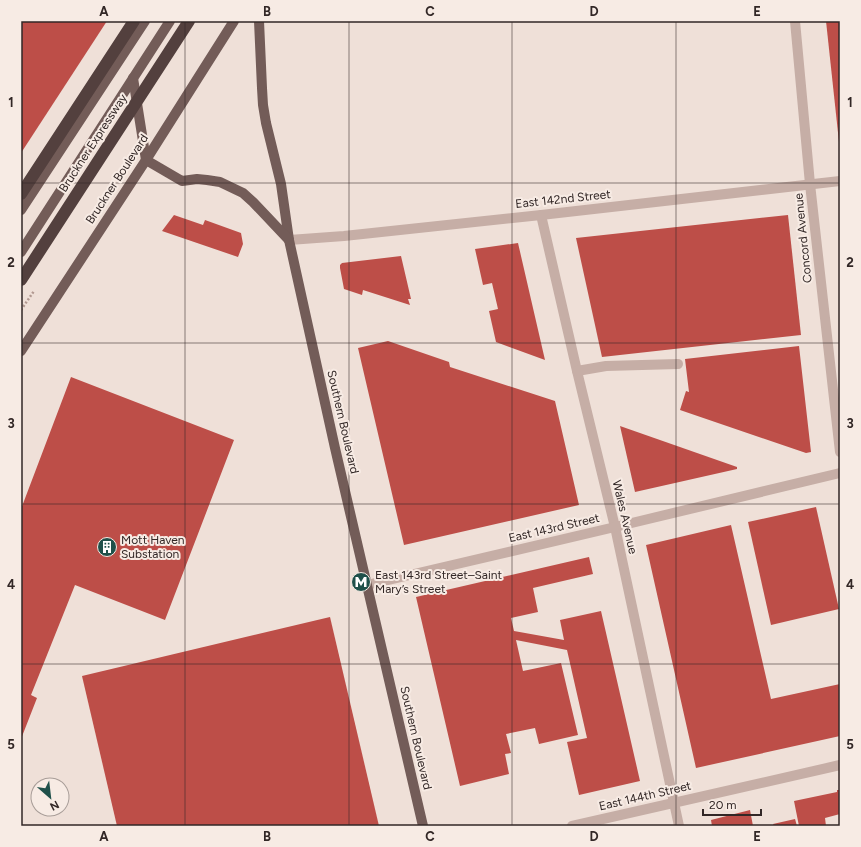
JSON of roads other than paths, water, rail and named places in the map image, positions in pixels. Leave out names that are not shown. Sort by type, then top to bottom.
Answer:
[{"type":"highway","points":[[21,194],[134,21]]},
{"type":"highway","name":"Bruckner Expressway","points":[[21,280],[189,21]]},
{"type":"main road","points":[[21,210],[145,21]]},
{"type":"main road","points":[[21,252],[170,21]]},
{"type":"main road","name":"Bruckner Boulevard","points":[[21,351],[146,160],[234,21]]},
{"type":"main road","name":"Southern Boulevard","points":[[259,21],[263,105],[281,184],[289,240],[335,448],[423,826]]},
{"type":"main road","points":[[133,78],[146,160],[182,181],[197,179],[220,182],[243,193],[289,240]]},
{"type":"street","name":"Concord Avenue","points":[[795,21],[810,184],[840,452]]},
{"type":"street","name":"East 142nd Street","points":[[289,240],[541,215],[840,181]]},
{"type":"street","name":"Wales Avenue","points":[[541,215],[576,371],[615,527],[679,826]]},
{"type":"street","points":[[576,371],[606,366],[678,364]]},
{"type":"street","name":"East 143rd Street","points":[[367,585],[840,473]]},
{"type":"street","name":"East 144th Street","points":[[572,826],[840,765]]},
{"type":"place","name":"Mott Haven Substation","points":[[107,547]]},
{"type":"place","name":"East 143rd Street–Saint Mary’s Street","points":[[361,582]]}]
